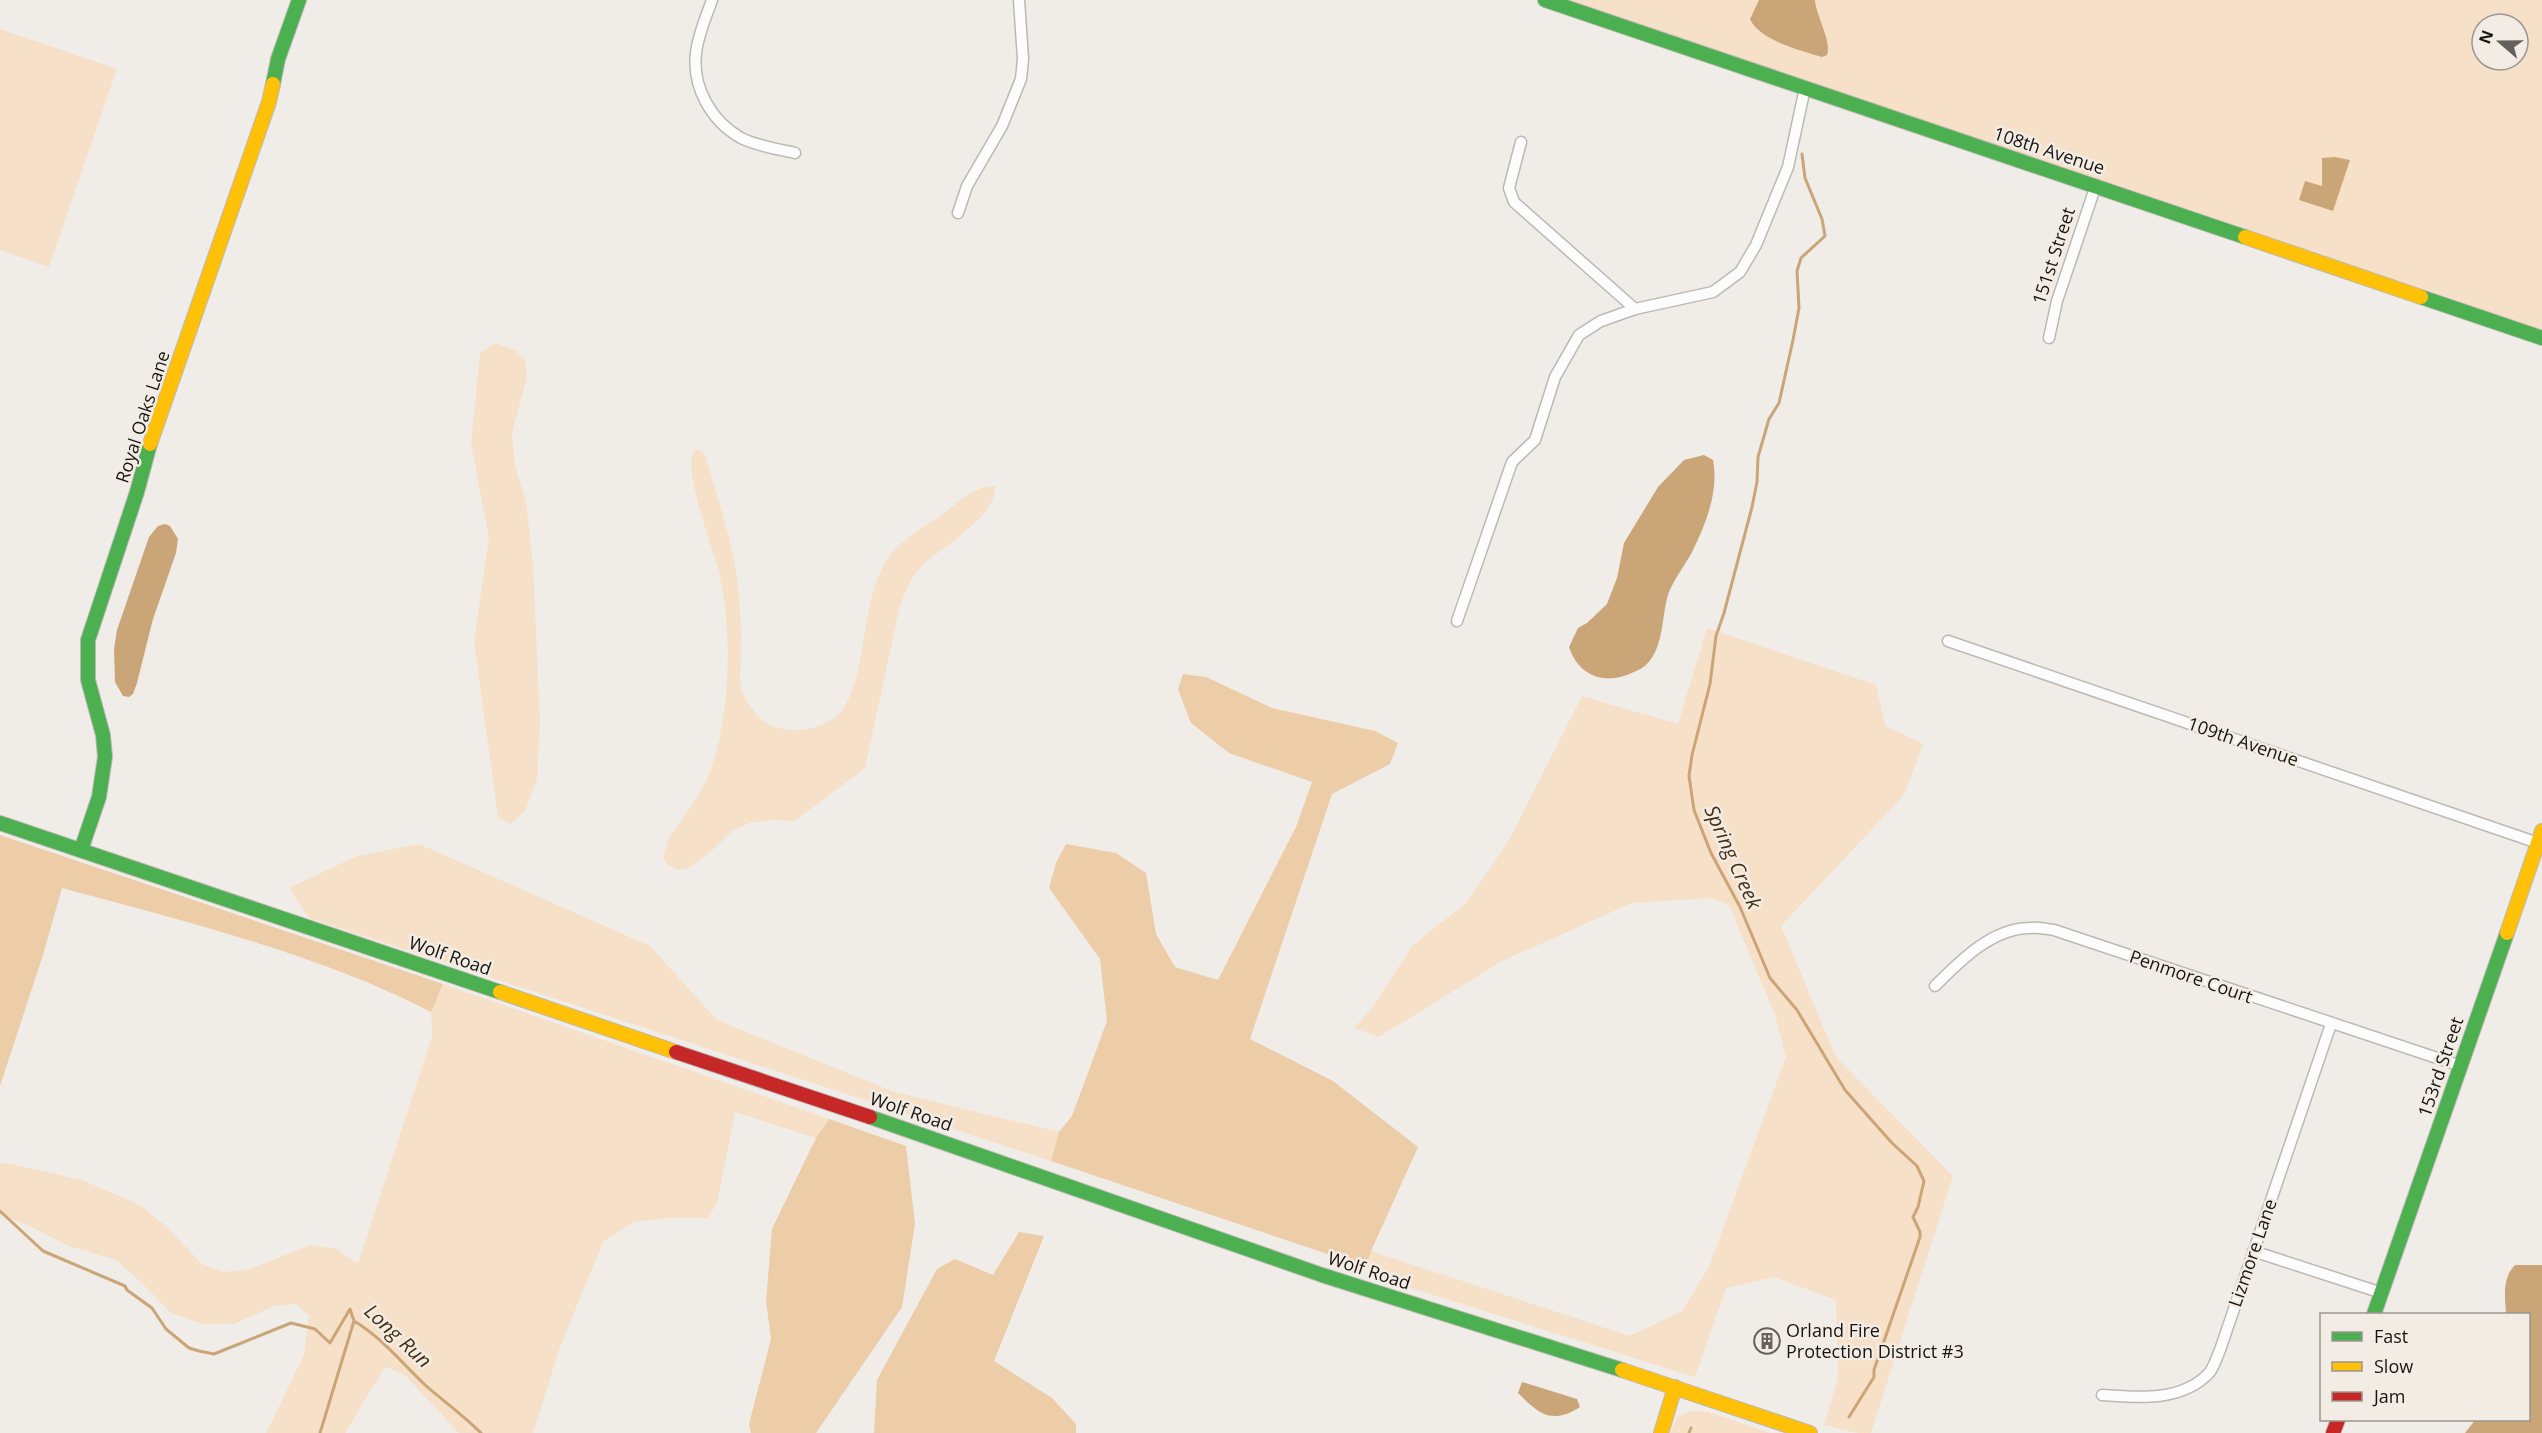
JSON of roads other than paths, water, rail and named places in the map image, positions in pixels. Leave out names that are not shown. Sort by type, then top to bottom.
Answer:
[{"type":"street","name":"Royal Oaks Lane","points":[[81,850],[102,792],[105,771],[102,727],[88,682],[86,644],[138,492],[148,451],[269,102],[278,59],[299,0]]},
{"type":"street","points":[[712,0],[696,55],[696,75],[706,104],[726,127],[742,138],[760,145],[795,153]]},
{"type":"street","points":[[958,213],[967,186],[1002,126],[1021,79],[1023,59],[1019,0]]},
{"type":"street","name":"108th Avenue","points":[[1545,0],[2542,338]]},
{"type":"street","points":[[1457,621],[1512,462],[1534,440],[1555,377],[1579,335],[1601,321],[1635,309],[1713,292],[1740,272],[1755,245],[1788,167],[1805,88]]},
{"type":"street","points":[[1521,142],[1509,188],[1514,202],[1635,309]]},
{"type":"street","name":"151st Street","points":[[2049,338],[2057,301],[2096,186]]},
{"type":"street","name":"109th Avenue","points":[[1948,641],[2540,837]]},
{"type":"street","name":"Wolf Road","points":[[0,823],[1026,1170],[1333,1278],[1675,1387],[1810,1433]]},
{"type":"street","name":"153rd Street","points":[[2374,1313],[2540,837]]},
{"type":"street","name":"Penmore Court","points":[[1935,986],[1969,954],[1997,936],[2028,927],[2054,930],[2461,1066]]},
{"type":"street","name":"Lizmore Lane","points":[[2102,1395],[2149,1398],[2172,1394],[2191,1387],[2210,1371],[2220,1350],[2331,1024]]},
{"type":"street","points":[[2253,1251],[2382,1293]]},
{"type":"street","points":[[1661,1433],[1675,1387]]},
{"type":"waterway","name":"Spring Creek","points":[[1802,154],[1805,178],[1822,219],[1825,236],[1801,258],[1797,271],[1799,308],[1793,340],[1779,403],[1769,419],[1758,457],[1757,482],[1752,507],[1716,636],[1710,684],[1689,776],[1694,810],[1711,853],[1740,907],[1770,978],[1797,1010],[1845,1090],[1892,1143],[1917,1166],[1924,1181],[1918,1207],[1913,1217],[1920,1237],[1874,1370],[1874,1377],[1849,1417]]},
{"type":"waterway","name":"Long Run","points":[[0,1211],[43,1251],[125,1286],[127,1290],[152,1308],[166,1329],[189,1348],[199,1351],[214,1354],[291,1323],[315,1329],[330,1343],[350,1309],[354,1321],[382,1342],[424,1384],[481,1433]]},
{"type":"waterway","points":[[320,1433],[354,1321]]},
{"type":"waterway","name":"Spring Creek","points":[[1689,1433],[1691,1428]]},
{"type":"place","name":"Orland Fire Protection District #3","points":[[1767,1341]]}]
